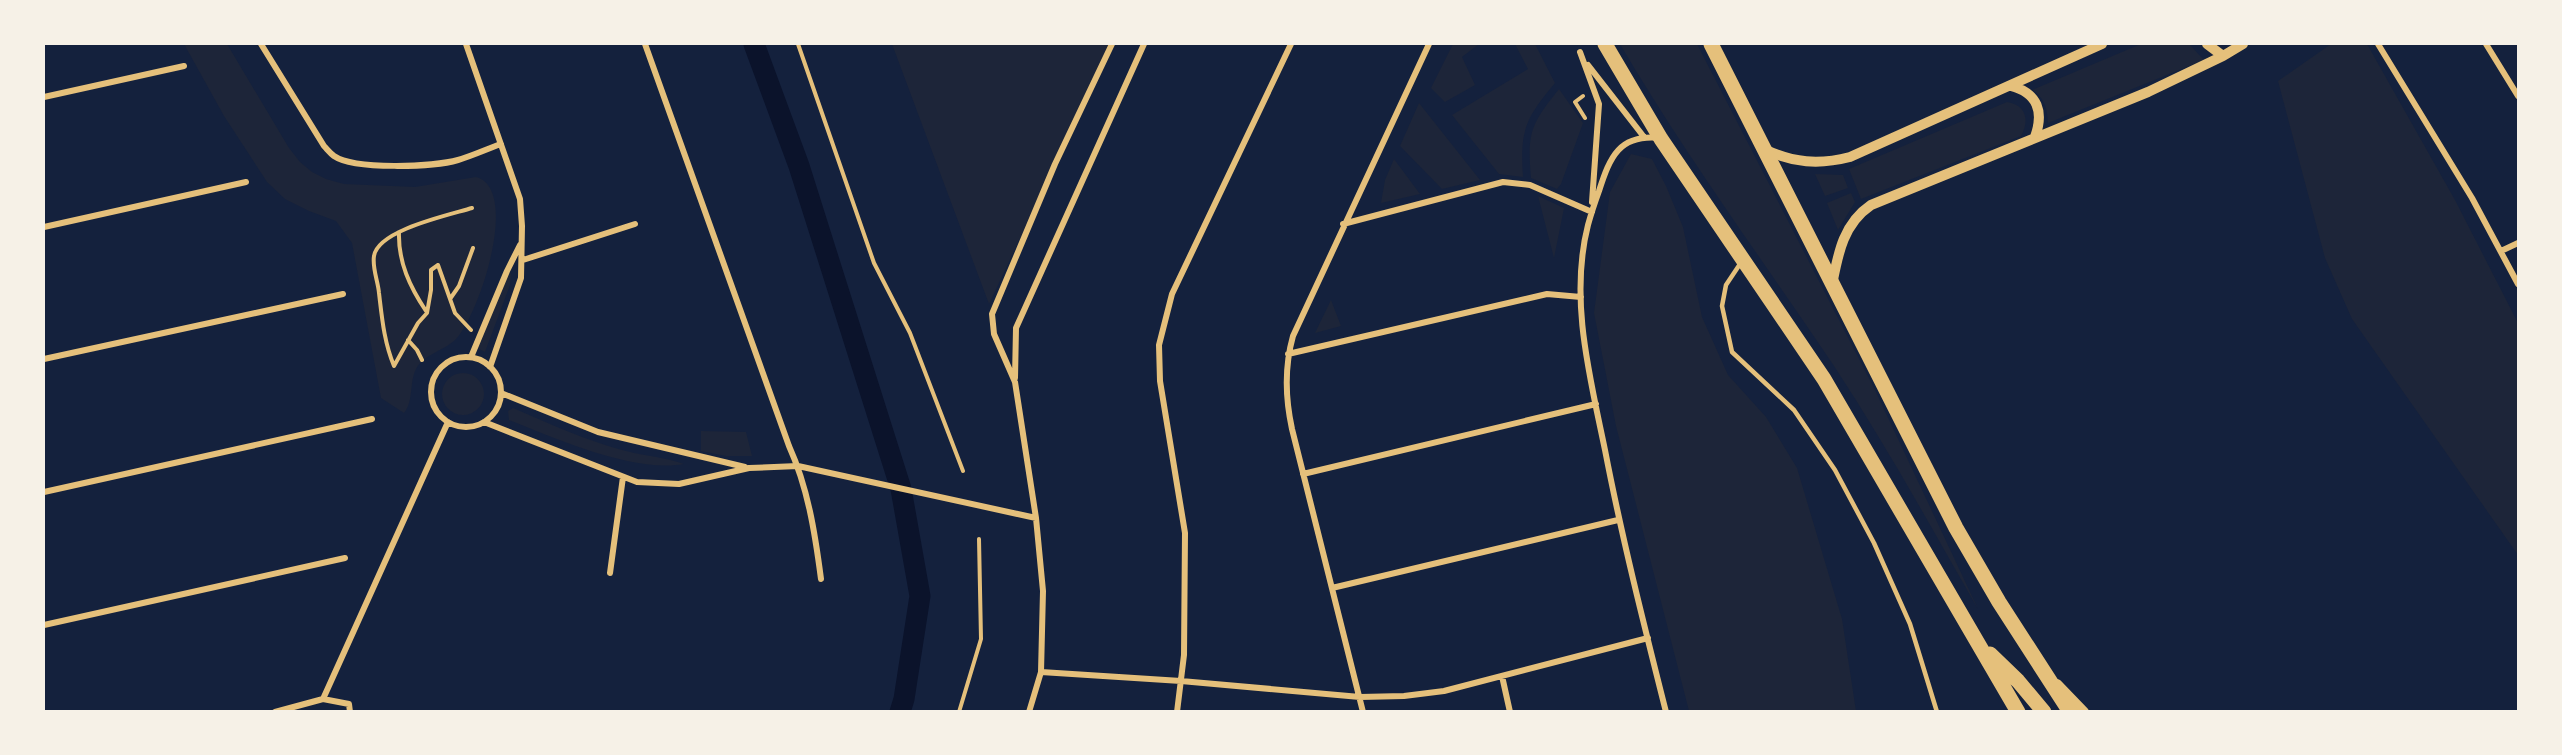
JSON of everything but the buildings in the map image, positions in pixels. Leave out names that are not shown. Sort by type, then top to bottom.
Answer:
[{"type":"main road","points":[[1605,44],[1662,139],[1819,371],[1864,443],[2018,711]]},
{"type":"main road","points":[[1711,44],[1977,566],[2070,711]]},
{"type":"main road","points":[[1977,641],[2018,681],[2044,711]]},
{"type":"street","points":[[261,44],[324,146],[334,156],[346,161],[419,166],[456,160],[501,144]]},
{"type":"street","points":[[466,44],[519,199],[522,226],[521,278],[490,366]]},
{"type":"street","points":[[645,44],[784,435],[798,466],[813,521],[821,579]]},
{"type":"street","points":[[1015,382],[994,334],[992,314],[1055,164],[1112,44]]},
{"type":"street","points":[[1029,711],[1041,672],[1043,591],[1036,518],[1015,382],[1016,328],[1144,44]]},
{"type":"street","points":[[1177,711],[1184,655],[1185,532],[1160,381],[1159,345],[1172,294],[1291,44]]},
{"type":"street","points":[[1363,711],[1285,394],[1288,354],[1293,336],[1343,224],[1429,44]]},
{"type":"street","points":[[1576,44],[1594,76],[1644,137]]},
{"type":"street","points":[[1764,149],[1790,160],[1803,162],[1834,161],[1850,157],[2102,44]]},
{"type":"street","points":[[2208,44],[2223,57]]},
{"type":"street","points":[[1832,285],[1843,238],[1862,212],[1880,201],[2148,92],[2223,57],[2243,44]]},
{"type":"street","points":[[2378,44],[2442,147],[2518,284]]},
{"type":"street","points":[[2486,44],[2518,96]]},
{"type":"street","points":[[1581,52],[1599,104],[1592,212]]},
{"type":"street","points":[[44,97],[184,66]]},
{"type":"street","points":[[2011,86],[2023,89],[2037,103],[2040,122],[2035,137]]},
{"type":"street","points":[[1662,139],[1644,137],[1628,142],[1617,150],[1608,164],[1585,240],[1581,297],[1586,351],[1618,520],[1666,711]]},
{"type":"street","points":[[44,227],[246,182]]},
{"type":"street","points":[[1343,224],[1503,182],[1530,185],[1592,212]]},
{"type":"street","points":[[523,260],[635,224]]},
{"type":"street","points":[[2501,251],[2518,243]]},
{"type":"street","points":[[471,357],[520,245]]},
{"type":"street","points":[[44,359],[344,294]]},
{"type":"street","points":[[1288,354],[1547,294],[1581,297]]},
{"type":"street","points":[[471,357],[490,366],[498,378],[501,393],[496,409],[484,422],[472,426],[460,426],[448,422],[438,413],[432,401],[431,387],[435,374],[444,364],[457,358],[471,357]]},
{"type":"street","points":[[501,393],[598,432],[748,468]]},
{"type":"street","points":[[1303,474],[1596,404]]},
{"type":"street","points":[[44,492],[372,418]]},
{"type":"street","points":[[323,699],[448,422]]},
{"type":"street","points":[[484,422],[637,482],[679,484],[748,468],[798,466],[1036,518]]},
{"type":"street","points":[[610,573],[623,477]]},
{"type":"street","points":[[1332,588],[1618,520]]},
{"type":"street","points":[[44,625],[345,558]]},
{"type":"street","points":[[1041,672],[1181,681],[1360,697],[1404,696],[1444,691],[1648,638]]},
{"type":"street","points":[[2042,669],[2084,711]]},
{"type":"street","points":[[1502,676],[1510,711]]},
{"type":"street","points":[[275,711],[323,699],[349,704],[350,711]]},
{"type":"lane","points":[[1743,259],[1726,285],[1722,306],[1732,352],[1794,410],[1835,470],[1874,543],[1910,624],[1937,711]]},
{"type":"path","points":[[798,44],[874,263],[910,333],[963,471]]},
{"type":"path","points":[[472,208],[399,232],[382,243],[374,253],[374,266],[384,334],[394,366],[418,323],[427,313],[431,290],[431,270],[438,265],[455,313],[473,332]]},
{"type":"path","points":[[399,232],[398,247],[402,264],[414,293],[427,313]]},
{"type":"path","points":[[450,299],[459,286],[473,248]]},
{"type":"path","points":[[408,340],[422,360]]},
{"type":"path","points":[[959,711],[981,639],[979,539]]},
{"type":"shaded area","points":[[184,44],[227,44],[289,148],[300,162],[312,172],[326,179],[344,184],[415,187],[476,177],[489,186],[495,204],[496,227],[484,280],[475,305],[456,339],[429,356],[416,369],[409,403],[404,413],[381,398],[352,243],[336,221],[285,199],[267,182],[224,116]]},
{"type":"shaded area","points":[[892,44],[1112,44],[989,304]]},
{"type":"shaded area","points":[[1453,44],[1479,44],[1462,57],[1475,85],[1445,102],[1431,88]]},
{"type":"shaded area","points":[[1515,44],[1535,44],[1555,83],[1537,106],[1527,126],[1523,148],[1523,177],[1499,174],[1452,115],[1528,69]]},
{"type":"shaded area","points":[[1620,44],[1697,44],[1875,390],[1978,609],[1908,486],[1834,366],[1697,166]]},
{"type":"shaded area","points":[[2141,44],[2189,44],[2204,60],[2048,123],[2044,104],[2040,96],[2032,90]]},
{"type":"shaded area","points":[[2331,44],[2367,44],[2455,200],[2518,323],[2518,555],[2352,319],[2325,258],[2278,81]]},
{"type":"shaded area","points":[[1559,89],[1583,123],[1561,184],[1557,189],[1531,178],[1530,150],[1533,129],[1537,120]]},
{"type":"shaded area","points":[[2007,102],[2018,106],[2024,114],[2026,119],[2021,136],[1861,199],[1849,169]]},
{"type":"shaded area","points":[[1419,103],[1480,180],[1442,189],[1400,146]]},
{"type":"shaded area","points":[[1631,154],[1652,159],[1666,186],[1683,227],[1702,317],[1728,375],[1766,417],[1797,468],[1842,619],[1856,711],[1689,711],[1616,426],[1594,313],[1610,192]]},
{"type":"shaded area","points":[[1394,159],[1420,194],[1381,203],[1385,180]]},
{"type":"shaded area","points":[[1815,174],[1843,175],[1848,188],[1825,196]]},
{"type":"shaded area","points":[[1851,193],[1855,202],[1838,230],[1827,203]]},
{"type":"shaded area","points":[[1538,196],[1564,208],[1554,258]]},
{"type":"shaded area","points":[[511,273],[510,285],[485,352],[477,348],[503,280]]},
{"type":"shaded area","points":[[1331,300],[1341,326],[1315,333]]},
{"type":"shaded area","points":[[463,373],[471,374],[478,379],[483,386],[483,402],[478,409],[471,414],[463,415],[455,414],[448,409],[443,402],[442,394],[443,386],[448,379],[455,374]]},
{"type":"shaded area","points":[[513,408],[597,442],[684,464],[642,464],[595,452],[509,420],[508,411]]},
{"type":"shaded area","points":[[701,431],[746,432],[752,456],[726,456],[701,451]]},
{"type":"waterway","points":[[754,44],[799,166],[901,489],[920,596],[900,712]]}]
